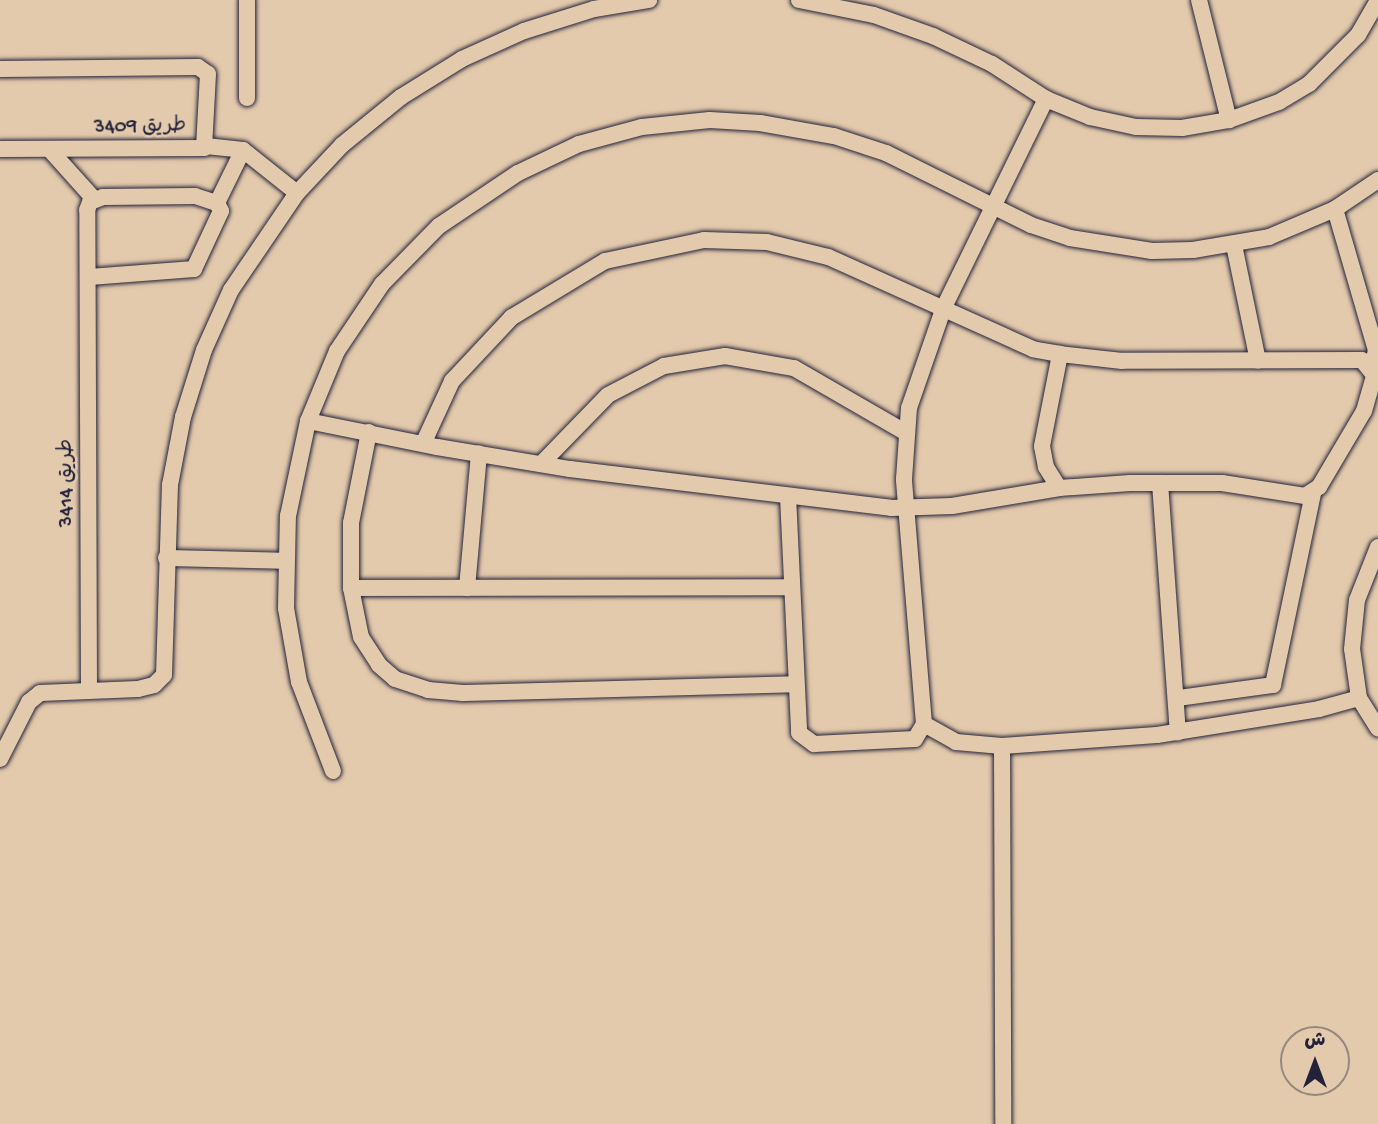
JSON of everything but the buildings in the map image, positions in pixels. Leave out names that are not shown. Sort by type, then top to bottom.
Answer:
[{"type":"street","points":[[247,0],[247,98]]},
{"type":"street","points":[[0,759],[34,697],[54,689],[138,689],[154,685],[164,675],[166,558],[173,471],[183,417],[204,350],[231,290],[297,193],[342,145],[401,97],[462,59],[524,30],[594,9],[649,0]]},
{"type":"street","points":[[799,0],[874,15],[933,36],[992,64],[1046,99],[1090,117],[1136,127],[1182,128],[1229,120],[1279,102],[1309,84],[1358,35],[1378,1]]},
{"type":"street","points":[[1199,0],[1229,120]]},
{"type":"street","name":"طريق 3409","points":[[0,69],[206,69],[206,146],[0,149]]},
{"type":"street","points":[[788,496],[798,728],[809,744],[911,740],[922,733],[924,724],[907,509],[905,432],[915,385],[944,307],[1046,99]]},
{"type":"street","points":[[333,771],[307,707],[293,657],[285,561],[290,494],[308,421],[351,327],[419,244],[497,184],[599,137],[664,123],[710,120],[807,130],[911,163],[993,207],[1057,234],[1110,247],[1165,251],[1234,245],[1303,225],[1335,209],[1378,180]]},
{"type":"street","points":[[206,146],[243,150],[297,193]]},
{"type":"street","points":[[50,150],[94,199],[195,195],[216,203],[221,211],[194,269],[89,277]]},
{"type":"street","points":[[216,203],[243,150]]},
{"type":"street","name":"طريق 3414","points":[[89,689],[87,210],[94,199]]},
{"type":"street","points":[[1178,698],[1273,685],[1313,493],[1364,411],[1374,379],[1372,367],[1376,350],[1335,209]]},
{"type":"street","points":[[424,444],[452,381],[512,317],[606,261],[704,240],[766,242],[828,257],[1033,349],[1060,355],[1122,361],[1362,360],[1372,367]]},
{"type":"street","points":[[1234,245],[1258,361]]},
{"type":"street","points":[[1059,488],[1046,467],[1042,446],[1060,355]]},
{"type":"street","points":[[541,464],[608,395],[664,366],[725,356],[794,368],[905,432]]},
{"type":"street","points":[[308,421],[541,464],[907,509],[1059,488],[1160,483],[1231,484],[1300,496],[1313,493]]},
{"type":"street","points":[[369,432],[351,523],[351,588],[357,627],[372,657],[396,679],[428,690],[796,684]]},
{"type":"street","points":[[467,587],[479,454]]},
{"type":"street","points":[[1160,483],[1178,698],[1178,732]]},
{"type":"street","points":[[1378,547],[1357,600],[1352,649],[1359,698],[1378,728]]},
{"type":"street","points":[[166,558],[285,561]]},
{"type":"street","points":[[351,588],[792,587]]},
{"type":"street","points":[[924,724],[956,742],[1002,746],[1178,732],[1359,698]]},
{"type":"street","points":[[1002,746],[1003,1124]]}]
